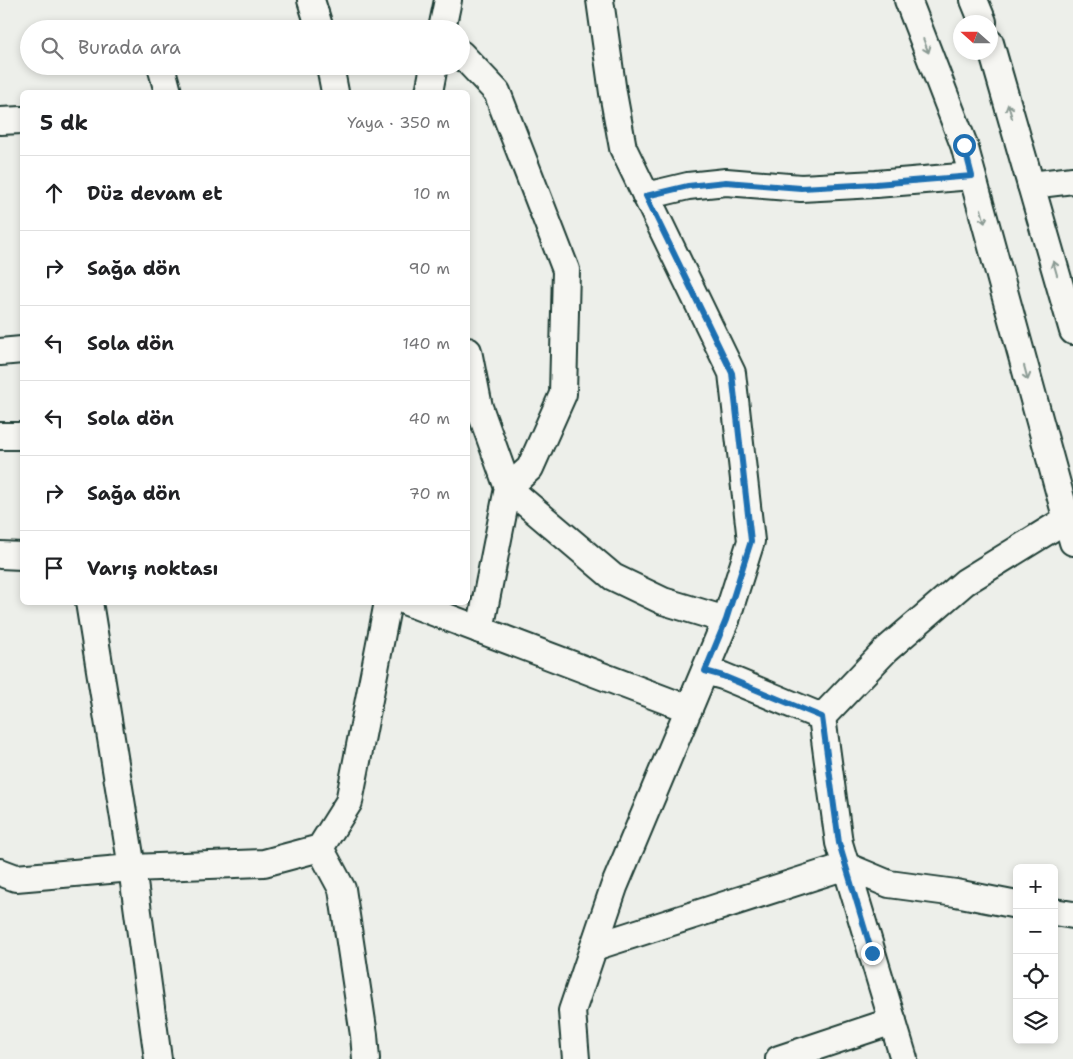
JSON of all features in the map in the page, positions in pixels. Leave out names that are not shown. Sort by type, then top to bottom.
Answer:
[{"type":"street","points":[[311,0],[317,20]]},
{"type":"street","points":[[444,20],[448,0]]},
{"type":"street","points":[[576,1059],[572,1012],[614,887],[726,620],[751,541],[732,373],[623,148],[612,93],[600,0]]},
{"type":"street","points":[[822,717],[886,650],[965,582],[1070,531],[964,145],[908,0]]},
{"type":"street","points":[[974,0],[980,15]]},
{"type":"street","points":[[995,60],[1073,331]]},
{"type":"street","points":[[470,64],[497,92],[566,270],[562,394],[530,468],[508,488],[480,630]]},
{"type":"street","points":[[163,75],[167,90]]},
{"type":"street","points":[[332,75],[335,90]]},
{"type":"street","points":[[429,90],[432,75]]},
{"type":"street","points":[[0,120],[20,120]]},
{"type":"street","points":[[646,196],[688,186],[726,182],[801,188],[972,176]]},
{"type":"street","points":[[1031,186],[1073,180]]},
{"type":"street","points":[[0,352],[20,350]]},
{"type":"street","points":[[470,361],[479,407],[508,488],[613,577],[663,601],[726,620]]},
{"type":"street","points":[[0,436],[20,436]]},
{"type":"street","points":[[0,555],[20,556]]},
{"type":"street","points":[[89,605],[132,868],[158,1059]]},
{"type":"street","points":[[0,872],[16,878],[132,868],[264,863],[320,848],[350,802],[387,605]]},
{"type":"street","points":[[415,605],[689,708]]},
{"type":"street","points":[[705,671],[723,676],[822,717]]},
{"type":"street","points":[[822,717],[839,843],[904,1059]]},
{"type":"street","points":[[320,848],[342,889],[366,1059]]},
{"type":"street","points":[[594,947],[846,866],[889,884],[956,893],[1013,904]]},
{"type":"street","points":[[1058,913],[1073,915]]},
{"type":"street","points":[[779,1059],[893,1021]]},
{"type":"route","points":[[872,953],[839,843],[822,717],[723,676],[705,671],[726,620],[751,541],[732,373],[646,196],[688,186],[726,182],[801,188],[972,176],[964,145]]}]
